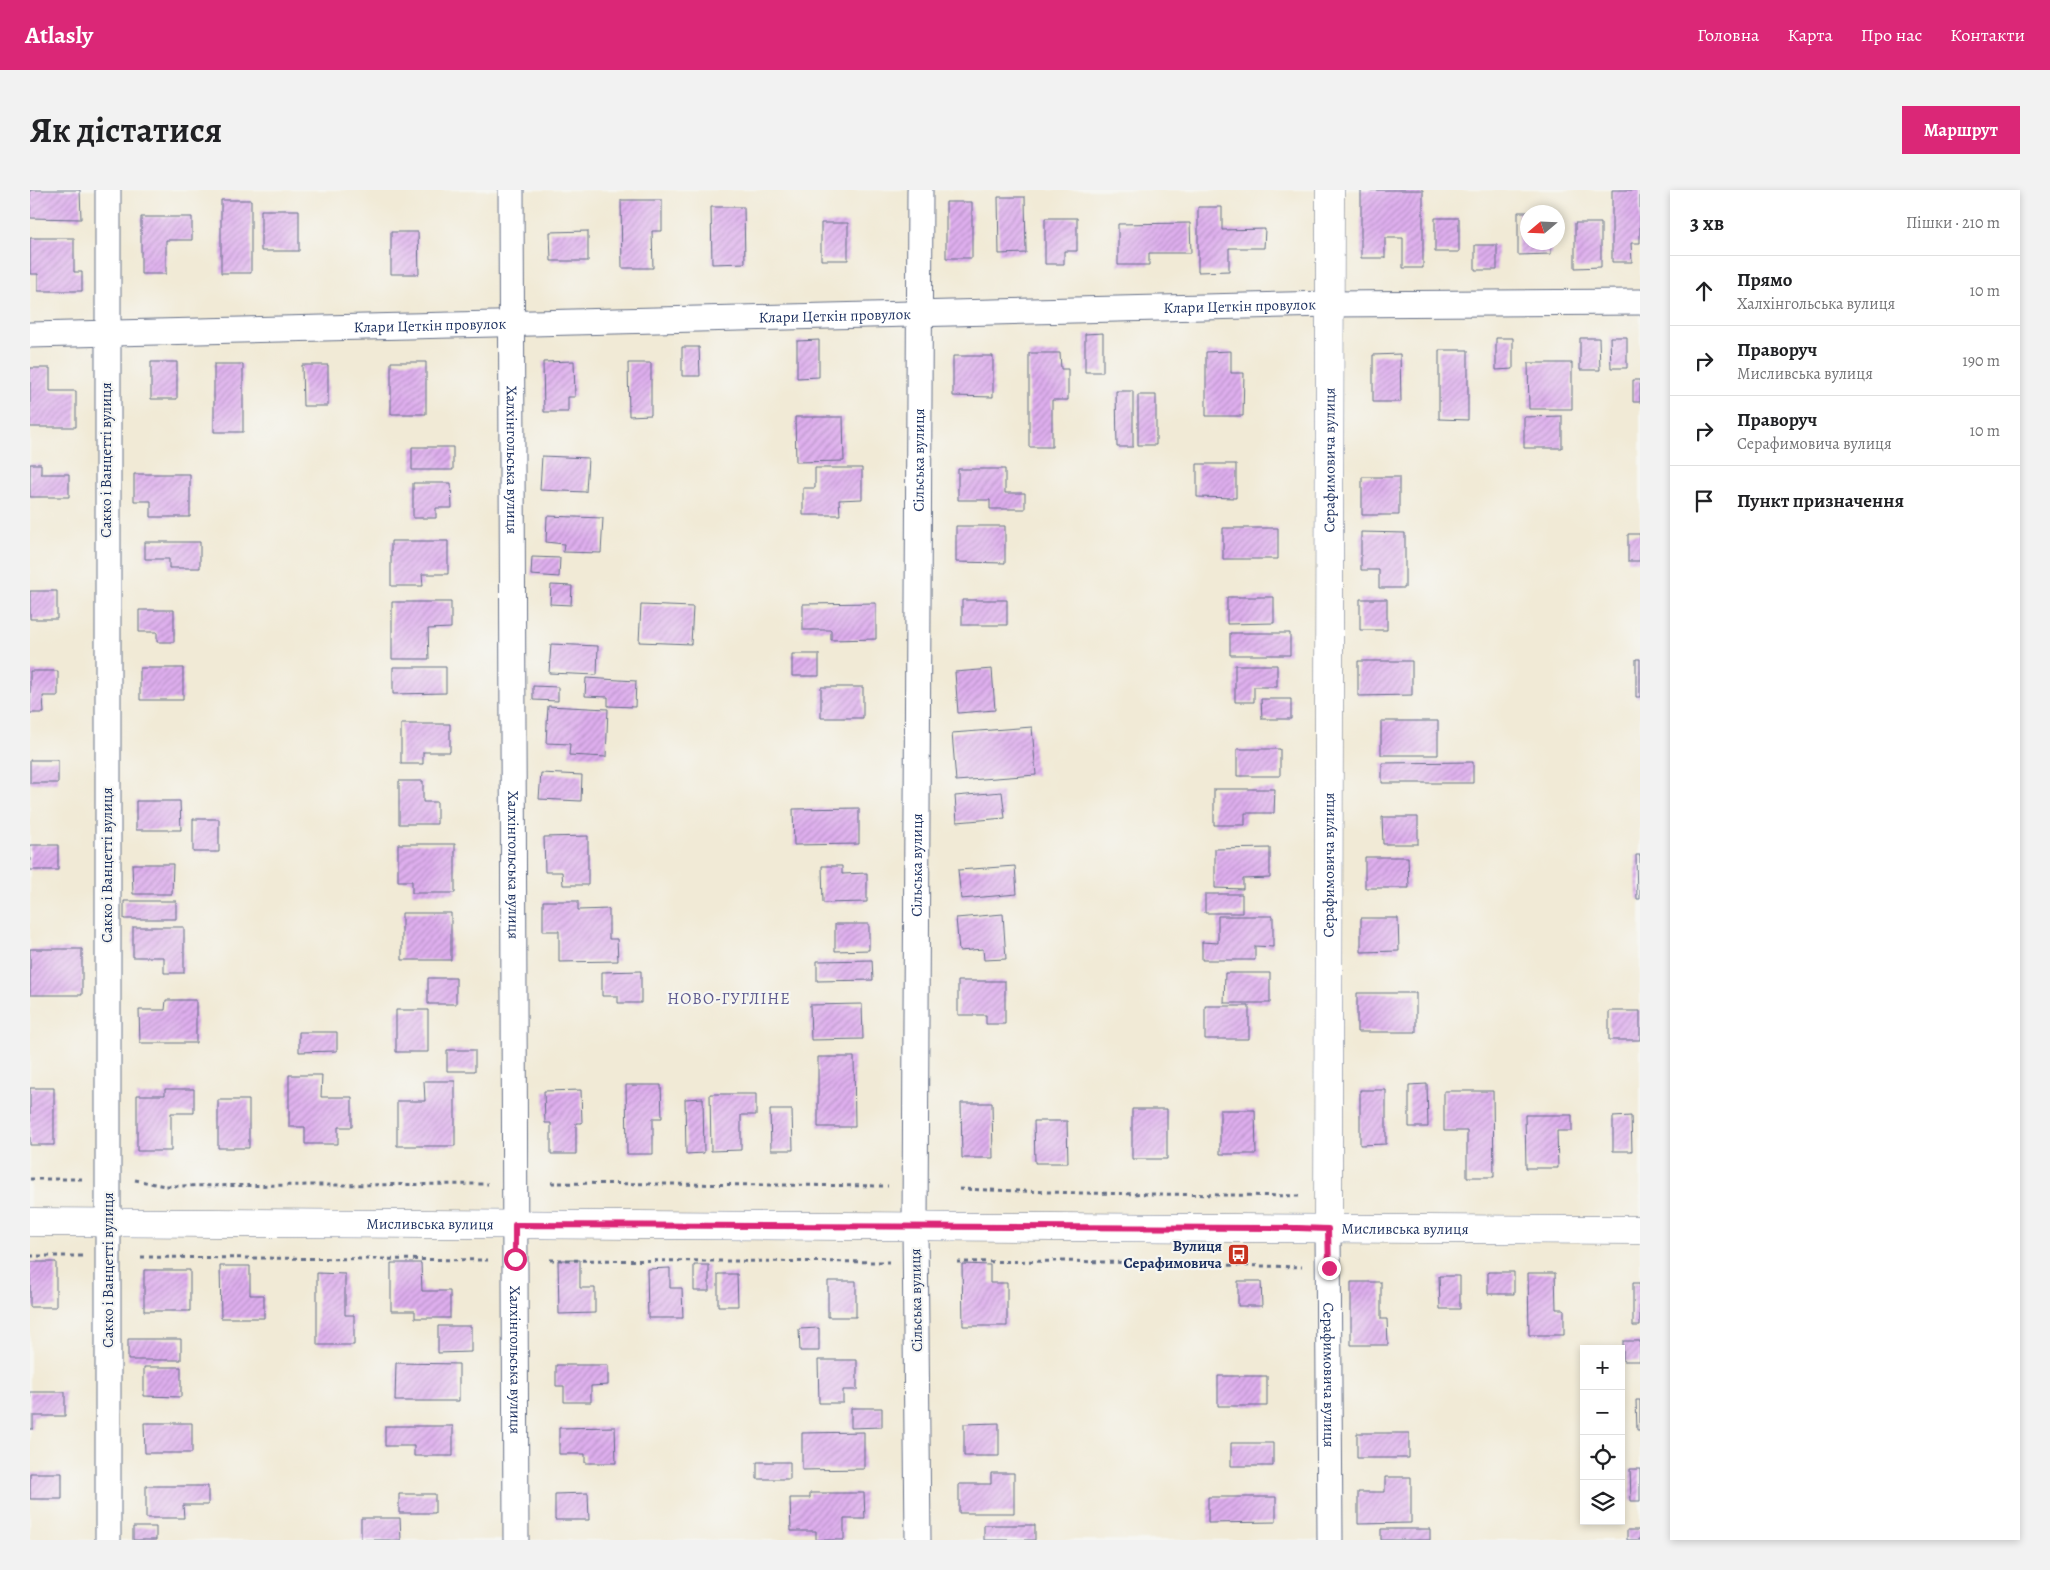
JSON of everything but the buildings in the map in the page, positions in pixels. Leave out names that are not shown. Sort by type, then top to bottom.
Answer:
[{"type":"street","name":"Сакко і Ванцетті вулиця","points":[[108,190],[106,334],[108,1540]]},
{"type":"street","name":"Халхінгольська вулиця","points":[[511,190],[516,1540]]},
{"type":"street","name":"Сільська вулиця","points":[[918,1540],[915,1227],[920,190]]},
{"type":"street","name":"Серафимовича вулиця","points":[[1330,190],[1328,1229],[1330,1540]]},
{"type":"street","name":"Клари Цеткін провулок","points":[[30,335],[1329,304],[1640,302]]},
{"type":"street","name":"Мисливська вулиця","points":[[30,1222],[1640,1230]]},
{"type":"path","points":[[30,1179],[88,1180]]},
{"type":"path","points":[[135,1180],[165,1186],[493,1184]]},
{"type":"path","points":[[551,1183],[891,1186]]},
{"type":"path","points":[[959,1189],[1081,1193],[1308,1196]]},
{"type":"path","points":[[30,1256],[88,1256]]},
{"type":"path","points":[[141,1257],[496,1260]]},
{"type":"path","points":[[550,1260],[897,1262]]},
{"type":"path","points":[[957,1262],[1287,1266]]},
{"type":"place","name":"Вулиця Серафимовича","points":[[1238,1255]]},
{"type":"district","name":"НОВО-ГУГЛІНЕ","points":[[729,998]]},
{"type":"route","points":[[515,1259],[515,1225],[1298,1228],[1328,1229],[1329,1268]]}]
